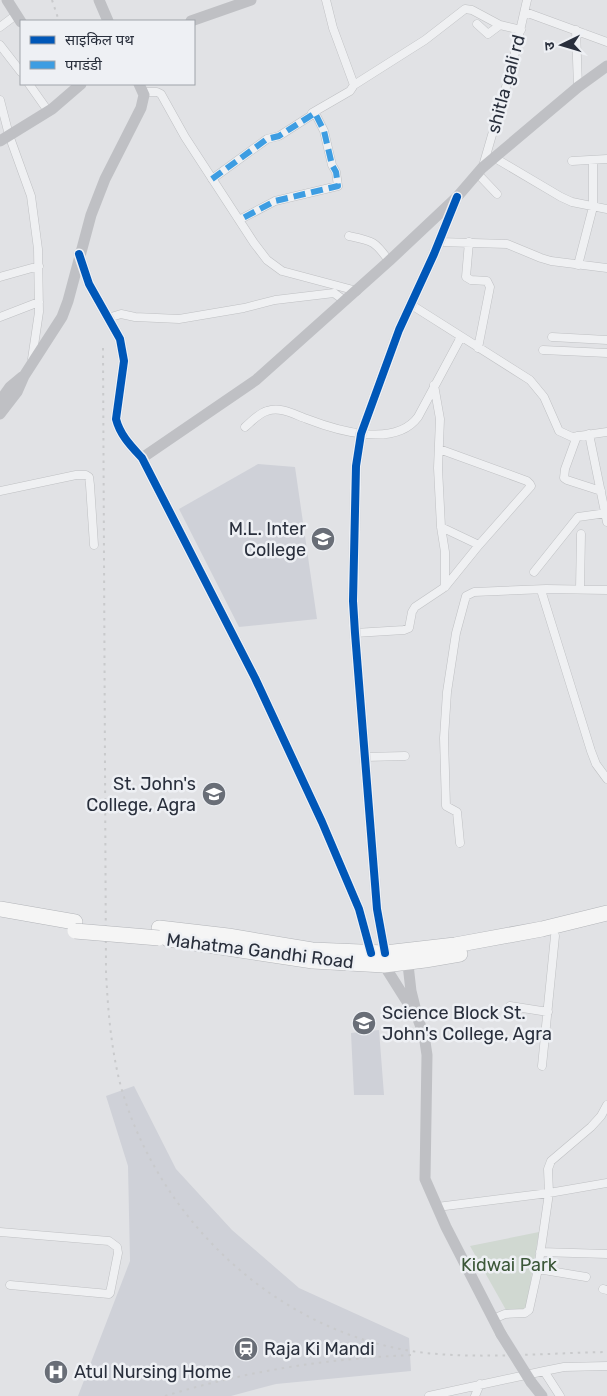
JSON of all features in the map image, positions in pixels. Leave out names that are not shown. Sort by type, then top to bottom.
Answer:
[{"type":"highway","name":"Mahatma Gandhi Road","points":[[0,909],[75,926]]},
{"type":"highway","name":"Mahatma Gandhi Road","points":[[407,957],[542,929],[607,913]]},
{"type":"highway","name":"Mahatma Gandhi Road","points":[[0,919],[159,933],[313,961],[407,957],[555,936],[607,924]]},
{"type":"street","points":[[0,27],[19,18],[7,0]]},
{"type":"street","points":[[99,0],[107,20]]},
{"type":"street","points":[[194,20],[251,0]]},
{"type":"street","points":[[326,0],[333,28],[354,85]]},
{"type":"street","name":"shitla gali rd","points":[[480,170],[512,66],[527,0]]},
{"type":"street","points":[[312,113],[350,91],[354,85],[425,40],[465,8],[500,25],[521,30]]},
{"type":"street","points":[[525,12],[607,42]]},
{"type":"street","points":[[477,24],[488,34],[500,25]]},
{"type":"street","points":[[576,30],[578,87]]},
{"type":"street","points":[[0,45],[20,71]]},
{"type":"street","points":[[142,458],[256,380],[389,261],[457,197],[480,170],[578,87],[607,66]]},
{"type":"street","points":[[30,85],[48,111]]},
{"type":"street","points":[[5,138],[48,111],[80,85]]},
{"type":"street","points":[[0,414],[17,392],[24,376],[62,317],[91,215],[105,179],[144,100],[141,88],[161,94],[185,137],[267,260],[282,271],[356,291]]},
{"type":"street","points":[[0,100],[5,138],[31,196],[38,249],[39,312],[31,366]]},
{"type":"street","points":[[212,179],[267,139],[279,136],[315,113],[324,131],[332,165],[336,172],[338,186],[275,201],[239,220]]},
{"type":"street","points":[[495,158],[561,197],[572,202],[607,209]]},
{"type":"street","points":[[572,161],[607,159]]},
{"type":"street","points":[[578,265],[593,207],[593,160]]},
{"type":"street","points":[[480,170],[497,194]]},
{"type":"street","points":[[380,957],[380,922],[353,600],[356,466],[361,434],[399,330],[457,197]]},
{"type":"street","points":[[349,236],[374,242],[389,261]]},
{"type":"street","points":[[439,242],[507,244],[541,258],[607,268]]},
{"type":"street","points":[[469,242],[466,276],[472,280],[487,281],[490,287],[478,348]]},
{"type":"street","points":[[79,254],[89,284],[120,338],[124,361],[116,419],[118,427],[123,437],[142,458],[255,678],[322,822],[359,909],[364,927],[418,1019]]},
{"type":"street","points":[[0,277],[39,266]]},
{"type":"street","points":[[108,318],[121,314],[135,317],[178,318],[244,308],[275,300],[334,293],[345,301]]},
{"type":"street","points":[[0,317],[39,302]]},
{"type":"street","points":[[410,304],[530,380],[544,397],[560,431],[566,435],[577,436],[607,432]]},
{"type":"street","points":[[245,427],[262,413],[274,410],[289,412],[325,425],[361,434],[393,433],[405,430],[418,417],[460,337]]},
{"type":"street","points":[[552,337],[607,340]]},
{"type":"street","points":[[543,350],[607,353]]},
{"type":"street","points":[[0,400],[10,387],[24,376]]},
{"type":"street","points":[[434,386],[440,419],[438,468],[441,527],[445,552],[445,587]]},
{"type":"street","points":[[589,434],[607,513],[607,522]]},
{"type":"street","points":[[577,436],[565,469],[564,478],[601,492]]},
{"type":"street","points":[[355,632],[407,629],[415,608],[445,587],[531,486],[527,481],[439,449]]},
{"type":"street","points":[[0,491],[76,475],[86,475],[89,477],[90,485],[94,546]]},
{"type":"street","points":[[534,572],[578,517],[607,513]]},
{"type":"street","points":[[441,527],[479,546]]},
{"type":"street","points":[[580,589],[581,534]]},
{"type":"street","points":[[541,590],[591,751],[596,764],[607,779]]},
{"type":"street","points":[[460,843],[457,812],[446,806],[444,738],[447,692],[456,633],[466,596],[474,592],[607,590]]},
{"type":"street","points":[[365,757],[405,756]]},
{"type":"street","points":[[364,927],[380,922]]},
{"type":"street","points":[[542,1066],[555,936]]},
{"type":"street","points":[[407,957],[409,980],[418,1019],[424,1035],[427,1055],[425,1179],[436,1207],[501,1334],[542,1396]]},
{"type":"street","points":[[510,1006],[548,1012]]},
{"type":"street","points":[[493,1318],[505,1314],[528,1312],[538,1269],[549,1194],[548,1170],[551,1161],[591,1127],[607,1106]]},
{"type":"street","points":[[436,1207],[549,1194],[607,1183]]},
{"type":"street","points":[[0,1232],[109,1241],[117,1247],[118,1253],[109,1294],[10,1285]]},
{"type":"street","points":[[540,1252],[607,1254]]},
{"type":"street","points":[[538,1269],[586,1277]]},
{"type":"street","points":[[429,1396],[544,1371],[607,1366]]},
{"type":"street","points":[[544,1371],[560,1396]]},
{"type":"street","points":[[475,1396],[480,1384]]},
{"type":"shaded area","points":[[258,464],[295,467],[317,619],[239,627],[179,509]]},
{"type":"shaded area","points":[[379,1030],[384,1095],[354,1095],[351,1033]]},
{"type":"shaded area","points":[[134,1086],[176,1169],[232,1230],[299,1288],[409,1338],[411,1371],[276,1384],[231,1396],[78,1396],[130,1261],[128,1166],[106,1096]]},
{"type":"green space","name":"Kidwai Park","points":[[539,1232],[526,1309],[506,1310],[470,1246]]},
{"type":"railway","points":[[52,0],[59,20]]},
{"type":"railway","points":[[103,348],[106,972],[110,1030],[115,1058],[121,1087],[139,1137],[165,1184],[197,1227],[234,1265],[277,1298],[324,1324],[373,1343],[426,1353],[493,1356],[607,1352]]},
{"type":"railway","points":[[165,1396],[226,1379],[288,1367],[351,1359],[414,1355]]},
{"type":"marked path","points":[[212,179],[267,139],[279,136],[315,113],[324,131],[332,165],[336,172],[338,186],[275,201],[239,220]]},
{"type":"cycle path","points":[[385,953],[377,909],[353,601],[356,466],[361,434],[399,330],[434,254],[457,197]]},
{"type":"cycle path","points":[[79,254],[89,284],[120,339],[124,361],[116,419],[120,430],[142,458],[255,678],[322,822],[359,909],[371,953]]},
{"type":"place","name":"M.L. Inter College","points":[[323,539]]},
{"type":"place","name":"St. John's College, Agra","points":[[214,794]]},
{"type":"place","name":"Science Block St. John's College, Agra","points":[[364,1023]]},
{"type":"place","name":"Raja Ki Mandi","points":[[246,1349]]},
{"type":"place","name":"Atul Nursing Home","points":[[56,1372]]}]
